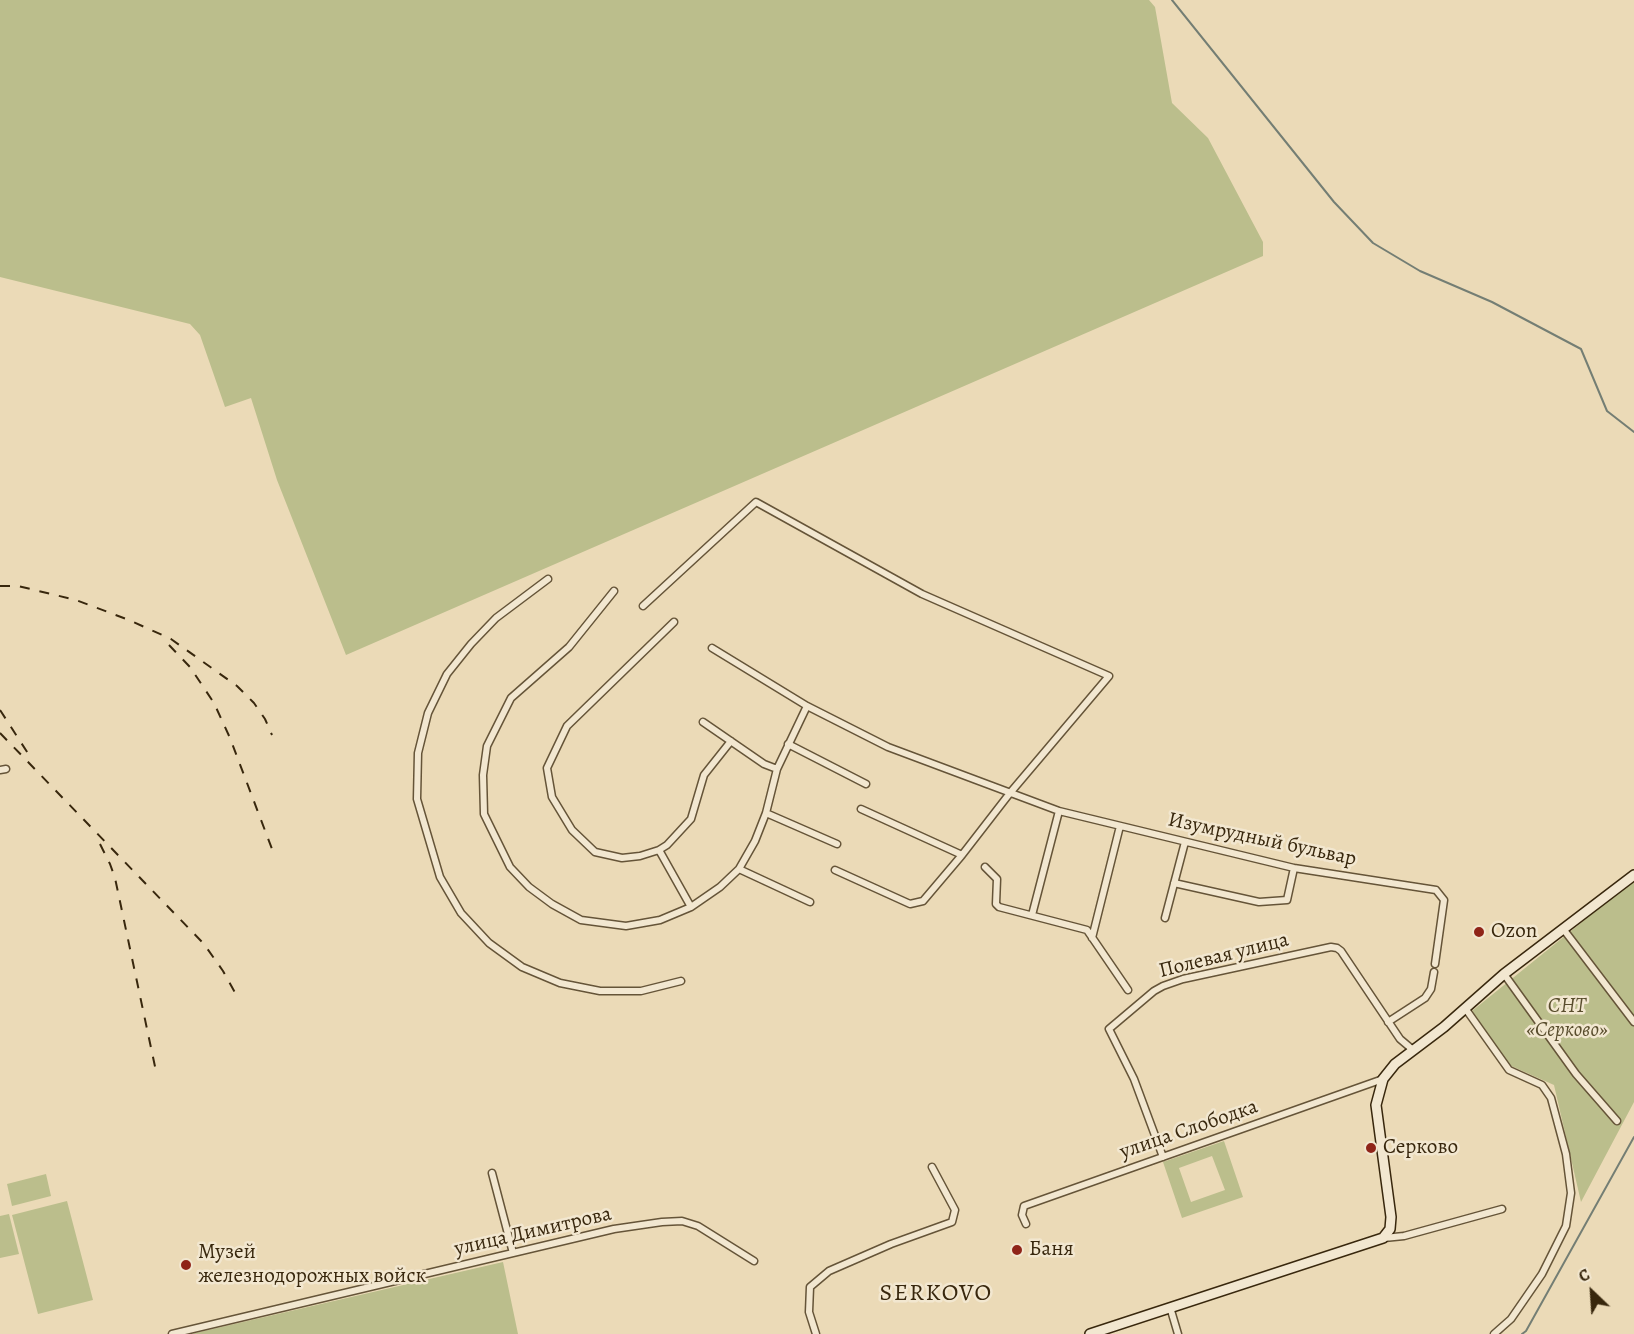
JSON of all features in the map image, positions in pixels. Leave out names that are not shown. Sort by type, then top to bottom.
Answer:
[{"type":"main road","points":[[1090,1334],[1383,1238],[1390,1229],[1391,1217],[1376,1105],[1383,1079],[1395,1064],[1504,974],[1634,875]]},
{"type":"street","points":[[643,606],[756,502],[922,594],[1109,676],[923,901],[910,904],[835,870]]},
{"type":"street","points":[[548,579],[496,618],[471,644],[447,674],[428,713],[418,753],[417,799],[440,877],[461,913],[489,943],[522,967],[560,983],[600,991],[641,991],[681,981]]},
{"type":"street","points":[[614,591],[569,647],[512,698],[487,746],[483,775],[484,814],[510,867],[529,887],[552,904],[581,920],[626,926],[660,920],[691,907],[720,887],[739,869],[755,841],[766,813],[777,769],[807,706]]},
{"type":"street","points":[[674,622],[567,726],[547,768],[552,797],[572,830],[595,852],[622,858],[640,856],[659,850],[674,838],[691,819],[704,775],[731,741]]},
{"type":"street","name":"Изумрудный бульвар","points":[[712,648],[807,706],[888,747],[1059,811],[1294,868],[1436,890],[1444,900],[1435,964]]},
{"type":"street","points":[[703,722],[764,764],[777,769]]},
{"type":"street","points":[[788,744],[866,783]]},
{"type":"street","points":[[861,809],[962,855]]},
{"type":"street","points":[[1032,915],[1059,811]]},
{"type":"street","points":[[766,813],[837,844]]},
{"type":"street","points":[[1092,938],[1120,826]]},
{"type":"street","points":[[1166,918],[1185,842]]},
{"type":"street","points":[[659,850],[691,907]]},
{"type":"street","points":[[985,867],[998,882],[996,904],[999,907],[1087,930],[1128,990]]},
{"type":"street","points":[[1174,883],[1259,902],[1287,900],[1294,868]]},
{"type":"street","points":[[739,869],[810,902]]},
{"type":"street","points":[[1564,930],[1634,1022]]},
{"type":"street","name":"Полевая улица","points":[[1163,1157],[1134,1079],[1108,1029],[1154,991],[1183,979],[1331,947],[1337,948],[1400,1039],[1413,1050]]},
{"type":"street","points":[[1389,1022],[1425,998],[1431,989],[1434,972]]},
{"type":"street","points":[[1504,974],[1576,1074],[1617,1121]]},
{"type":"street","points":[[1465,1008],[1509,1070],[1542,1084],[1551,1098],[1566,1155],[1571,1192],[1566,1226],[1542,1274],[1510,1319],[1494,1334]]},
{"type":"street","name":"улица Слободка","points":[[1026,1224],[1022,1215],[1024,1206],[1383,1079]]},
{"type":"street","points":[[816,1334],[809,1312],[810,1287],[829,1271],[891,1244],[952,1222],[955,1210],[932,1167]]},
{"type":"street","points":[[492,1173],[513,1253]]},
{"type":"street","points":[[1383,1238],[1404,1236],[1502,1209]]},
{"type":"street","name":"улица Димитрова","points":[[172,1334],[614,1229],[662,1222],[682,1221],[698,1226],[754,1261]]},
{"type":"street","points":[[1170,1307],[1178,1334]]},
{"type":"green space","points":[[0,0],[1149,0],[1155,7],[1172,103],[1208,138],[1263,242],[1263,256],[346,655],[277,480],[251,398],[225,407],[200,335],[190,324],[0,277]]},
{"type":"green space","name":"СНТ «Серково»","points":[[1634,880],[1634,1102],[1581,1202],[1554,1085],[1509,1065],[1472,1011]]},
{"type":"green space","points":[[1224,1141],[1243,1197],[1182,1218],[1163,1162]],"holes":[[[1212,1156],[1225,1190],[1191,1202],[1179,1168]]]},
{"type":"green space","points":[[46,1174],[51,1196],[12,1206],[7,1184]]},
{"type":"green space","points":[[67,1201],[93,1300],[38,1314],[12,1215]]},
{"type":"green space","points":[[9,1214],[19,1254],[0,1258],[0,1216]]},
{"type":"green space","points":[[503,1262],[518,1334],[191,1334]]},
{"type":"waterway","points":[[1172,0],[1334,202],[1373,243],[1420,271],[1492,302],[1581,349],[1607,411],[1634,432]]},
{"type":"waterway","points":[[1522,1334],[1526,1331],[1634,1137]]},
{"type":"railway","points":[[0,586],[18,586],[76,600],[171,639],[237,686],[254,703],[272,735]]},
{"type":"railway","points":[[169,645],[190,667],[214,703],[230,738],[272,849]]},
{"type":"railway","points":[[0,710],[31,758]]},
{"type":"railway","points":[[0,733],[204,944],[238,998]]},
{"type":"railway","points":[[100,844],[115,878],[157,1076]]},
{"type":"place","name":"Ozon","points":[[1479,932]]},
{"type":"place","name":"Серково","points":[[1371,1148]]},
{"type":"place","name":"Баня","points":[[1017,1250]]},
{"type":"place","name":"Музей железнодорожных войск","points":[[186,1265]]},
{"type":"district","name":"SERKOVO","points":[[936,1294]]}]
